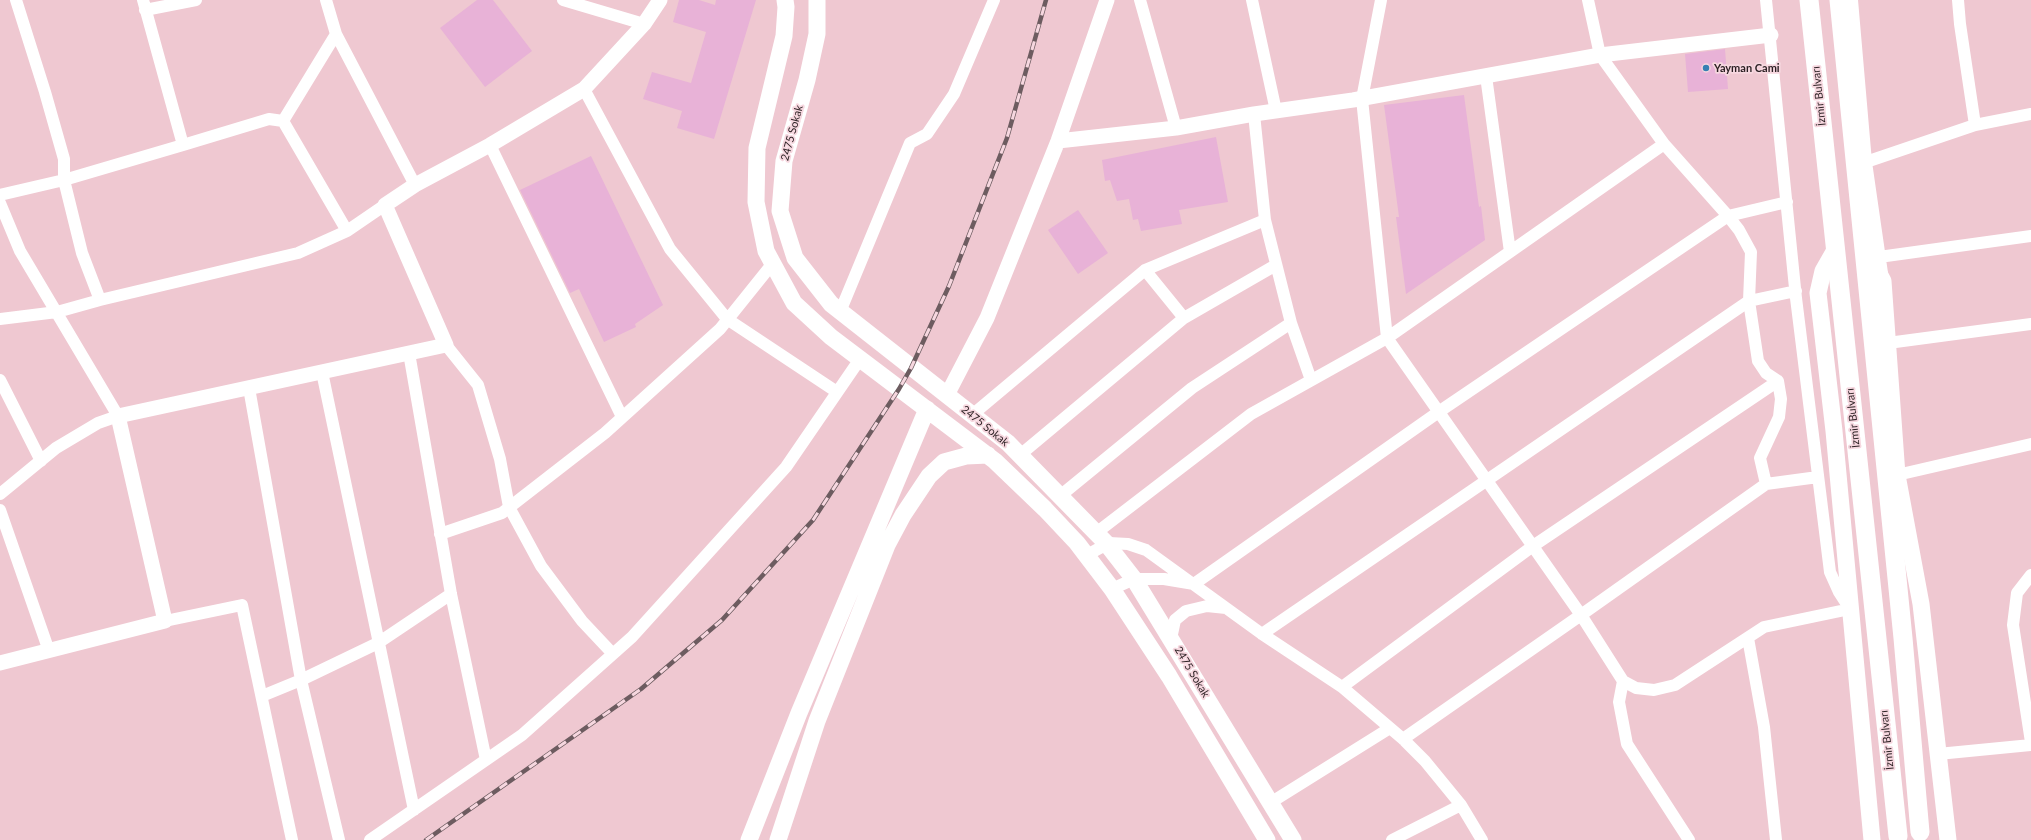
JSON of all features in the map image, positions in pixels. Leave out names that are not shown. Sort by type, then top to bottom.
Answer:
[{"type":"main road","name":"2475 Sokak","points":[[817,0],[817,34],[807,80],[784,161],[780,211],[795,258],[831,304],[1008,443],[1101,538],[1134,579],[1293,840]]},
{"type":"main road","name":"İzmir Bulvarı","points":[[1809,0],[1898,836]]},
{"type":"main road","points":[[1839,0],[1872,255],[1920,832]]},
{"type":"main road","name":"2475 Sokak","points":[[786,2],[784,36],[757,148],[756,202],[766,251],[794,303],[831,337],[988,455],[1046,509],[1087,556],[1112,589],[1169,676],[1267,840]]},
{"type":"main road","points":[[1835,250],[1823,271],[1818,293],[1834,432],[1872,840]]},
{"type":"main road","points":[[1872,255],[1875,266],[1883,281],[1897,475],[1921,604],[1948,840]]},
{"type":"main road","points":[[750,840],[799,713],[927,409]]},
{"type":"main road","points":[[778,840],[817,721],[887,545],[903,515],[929,476],[944,462],[966,456],[988,455]]},
{"type":"main road","points":[[1940,840],[1946,822]]},
{"type":"street","points":[[16,0],[64,159],[64,180],[82,253],[100,300]]},
{"type":"street","points":[[183,145],[144,5],[196,0]]},
{"type":"street","points":[[326,0],[336,34],[415,185]]},
{"type":"street","points":[[563,0],[644,24]]},
{"type":"street","points":[[0,319],[57,312],[100,300],[273,260],[317,245],[347,231],[415,185],[490,145],[584,89],[644,24],[660,0]]},
{"type":"street","points":[[840,312],[910,143],[927,134],[954,94],[994,0]]},
{"type":"street","points":[[947,395],[987,318],[1058,141],[1108,0]]},
{"type":"street","points":[[1140,0],[1176,128]]},
{"type":"street","points":[[1252,0],[1276,111]]},
{"type":"street","points":[[1381,0],[1362,99],[1387,338],[1440,411],[1581,615],[1623,681],[1636,688],[1654,690],[1675,685],[1764,627],[1850,609],[1838,592],[1830,572],[1796,291],[1771,36],[1766,0]]},
{"type":"street","points":[[1588,0],[1600,55],[1664,144],[1739,230],[1751,252],[1749,301],[1758,361],[1766,373],[1778,381],[1781,398],[1779,417],[1760,458],[1766,484]]},
{"type":"street","points":[[1852,0],[1866,162],[1872,255],[2031,236]]},
{"type":"street","points":[[1958,0],[1960,24],[1975,124]]},
{"type":"street","points":[[283,121],[336,34]]},
{"type":"street","points":[[1058,141],[1176,128],[1254,114],[1362,99],[1600,55],[1771,36]]},
{"type":"street","points":[[1486,76],[1510,252]]},
{"type":"street","points":[[584,89],[670,249],[727,319],[837,392]]},
{"type":"street","points":[[1254,114],[1264,220],[1291,323],[1311,380]]},
{"type":"street","points":[[1866,162],[1975,124],[2031,114]]},
{"type":"street","points":[[0,195],[64,180],[269,119],[283,121]]},
{"type":"street","points":[[283,121],[347,231]]},
{"type":"street","points":[[1087,556],[1101,538],[1251,414],[1387,338],[1664,144]]},
{"type":"street","points":[[490,145],[622,417]]},
{"type":"street","points":[[1112,589],[1134,579],[1164,579],[1194,584],[1440,411],[1728,216],[1787,202]]},
{"type":"street","points":[[0,203],[20,251],[118,416],[165,621]]},
{"type":"street","points":[[385,206],[446,345],[478,385],[500,459],[509,507],[541,566],[582,621],[613,654]]},
{"type":"street","points":[[972,415],[1144,270],[1264,220]]},
{"type":"street","points":[[440,534],[502,513],[605,433],[720,329],[773,263]]},
{"type":"street","points":[[1020,455],[1184,318],[1276,265]]},
{"type":"street","points":[[1144,270],[1184,318]]},
{"type":"street","points":[[1262,634],[1749,301],[1796,291]]},
{"type":"street","points":[[1060,496],[1192,388],[1291,323]]},
{"type":"street","points":[[1888,343],[2031,324]]},
{"type":"street","points":[[0,494],[56,448],[98,423],[118,416],[446,345]]},
{"type":"street","points":[[409,353],[451,594],[486,760]]},
{"type":"street","points":[[370,840],[522,735],[632,637],[786,467],[860,359]]},
{"type":"street","points":[[322,372],[414,810]]},
{"type":"street","points":[[0,380],[41,461]]},
{"type":"street","points":[[1342,686],[1533,546],[1778,381]]},
{"type":"street","points":[[249,388],[301,680],[339,840]]},
{"type":"street","points":[[1897,475],[2031,444]]},
{"type":"street","points":[[1402,739],[1766,484],[1818,477]]},
{"type":"street","points":[[0,510],[49,651]]},
{"type":"street","points":[[1101,538],[1146,550],[1262,634],[1342,686],[1425,761],[1461,805],[1482,840]]},
{"type":"street","points":[[2031,575],[2017,593],[2013,624],[2031,742]]},
{"type":"street","points":[[262,696],[301,680],[378,643],[451,594]]},
{"type":"street","points":[[0,663],[165,621],[242,605],[292,840]]},
{"type":"street","points":[[1171,639],[1175,620],[1186,611],[1207,606],[1227,609]]},
{"type":"street","points":[[1748,638],[1764,727],[1776,840]]},
{"type":"street","points":[[1623,681],[1619,702],[1627,744],[1689,840]]},
{"type":"street","points":[[1270,802],[1390,728]]},
{"type":"street","points":[[1938,754],[2031,746]]},
{"type":"street","points":[[1392,840],[1461,805]]},
{"type":"shaded area","points":[[0,0],[2031,0],[2031,840],[0,840]]},
{"type":"building","points":[[477,0],[493,0],[532,51],[485,87],[440,28]]},
{"type":"building","points":[[679,0],[699,0],[715,5],[716,0],[756,0],[714,139],[677,128],[682,111],[643,99],[652,72],[691,83],[706,32],[673,22]]},
{"type":"building","name":"Yayman Cami","points":[[1725,49],[1728,89],[1688,92],[1685,54]]},
{"type":"building","points":[[1464,95],[1479,207],[1481,206],[1485,240],[1406,294],[1396,217],[1399,217],[1384,105]]},
{"type":"building","points":[[1216,137],[1228,202],[1179,210],[1182,224],[1141,231],[1138,219],[1133,220],[1129,199],[1117,201],[1110,180],[1105,181],[1102,160]]},
{"type":"building","points":[[591,156],[663,305],[635,324],[636,327],[604,342],[579,289],[570,293],[520,190]]},
{"type":"building","points":[[1078,210],[1108,253],[1078,274],[1048,230]]},
{"type":"railway","points":[[426,840],[641,689],[722,620],[813,520],[899,389],[911,368],[949,286],[1007,138],[1046,0]]},
{"type":"place","name":"Yayman Cami","points":[[1706,68]]}]
